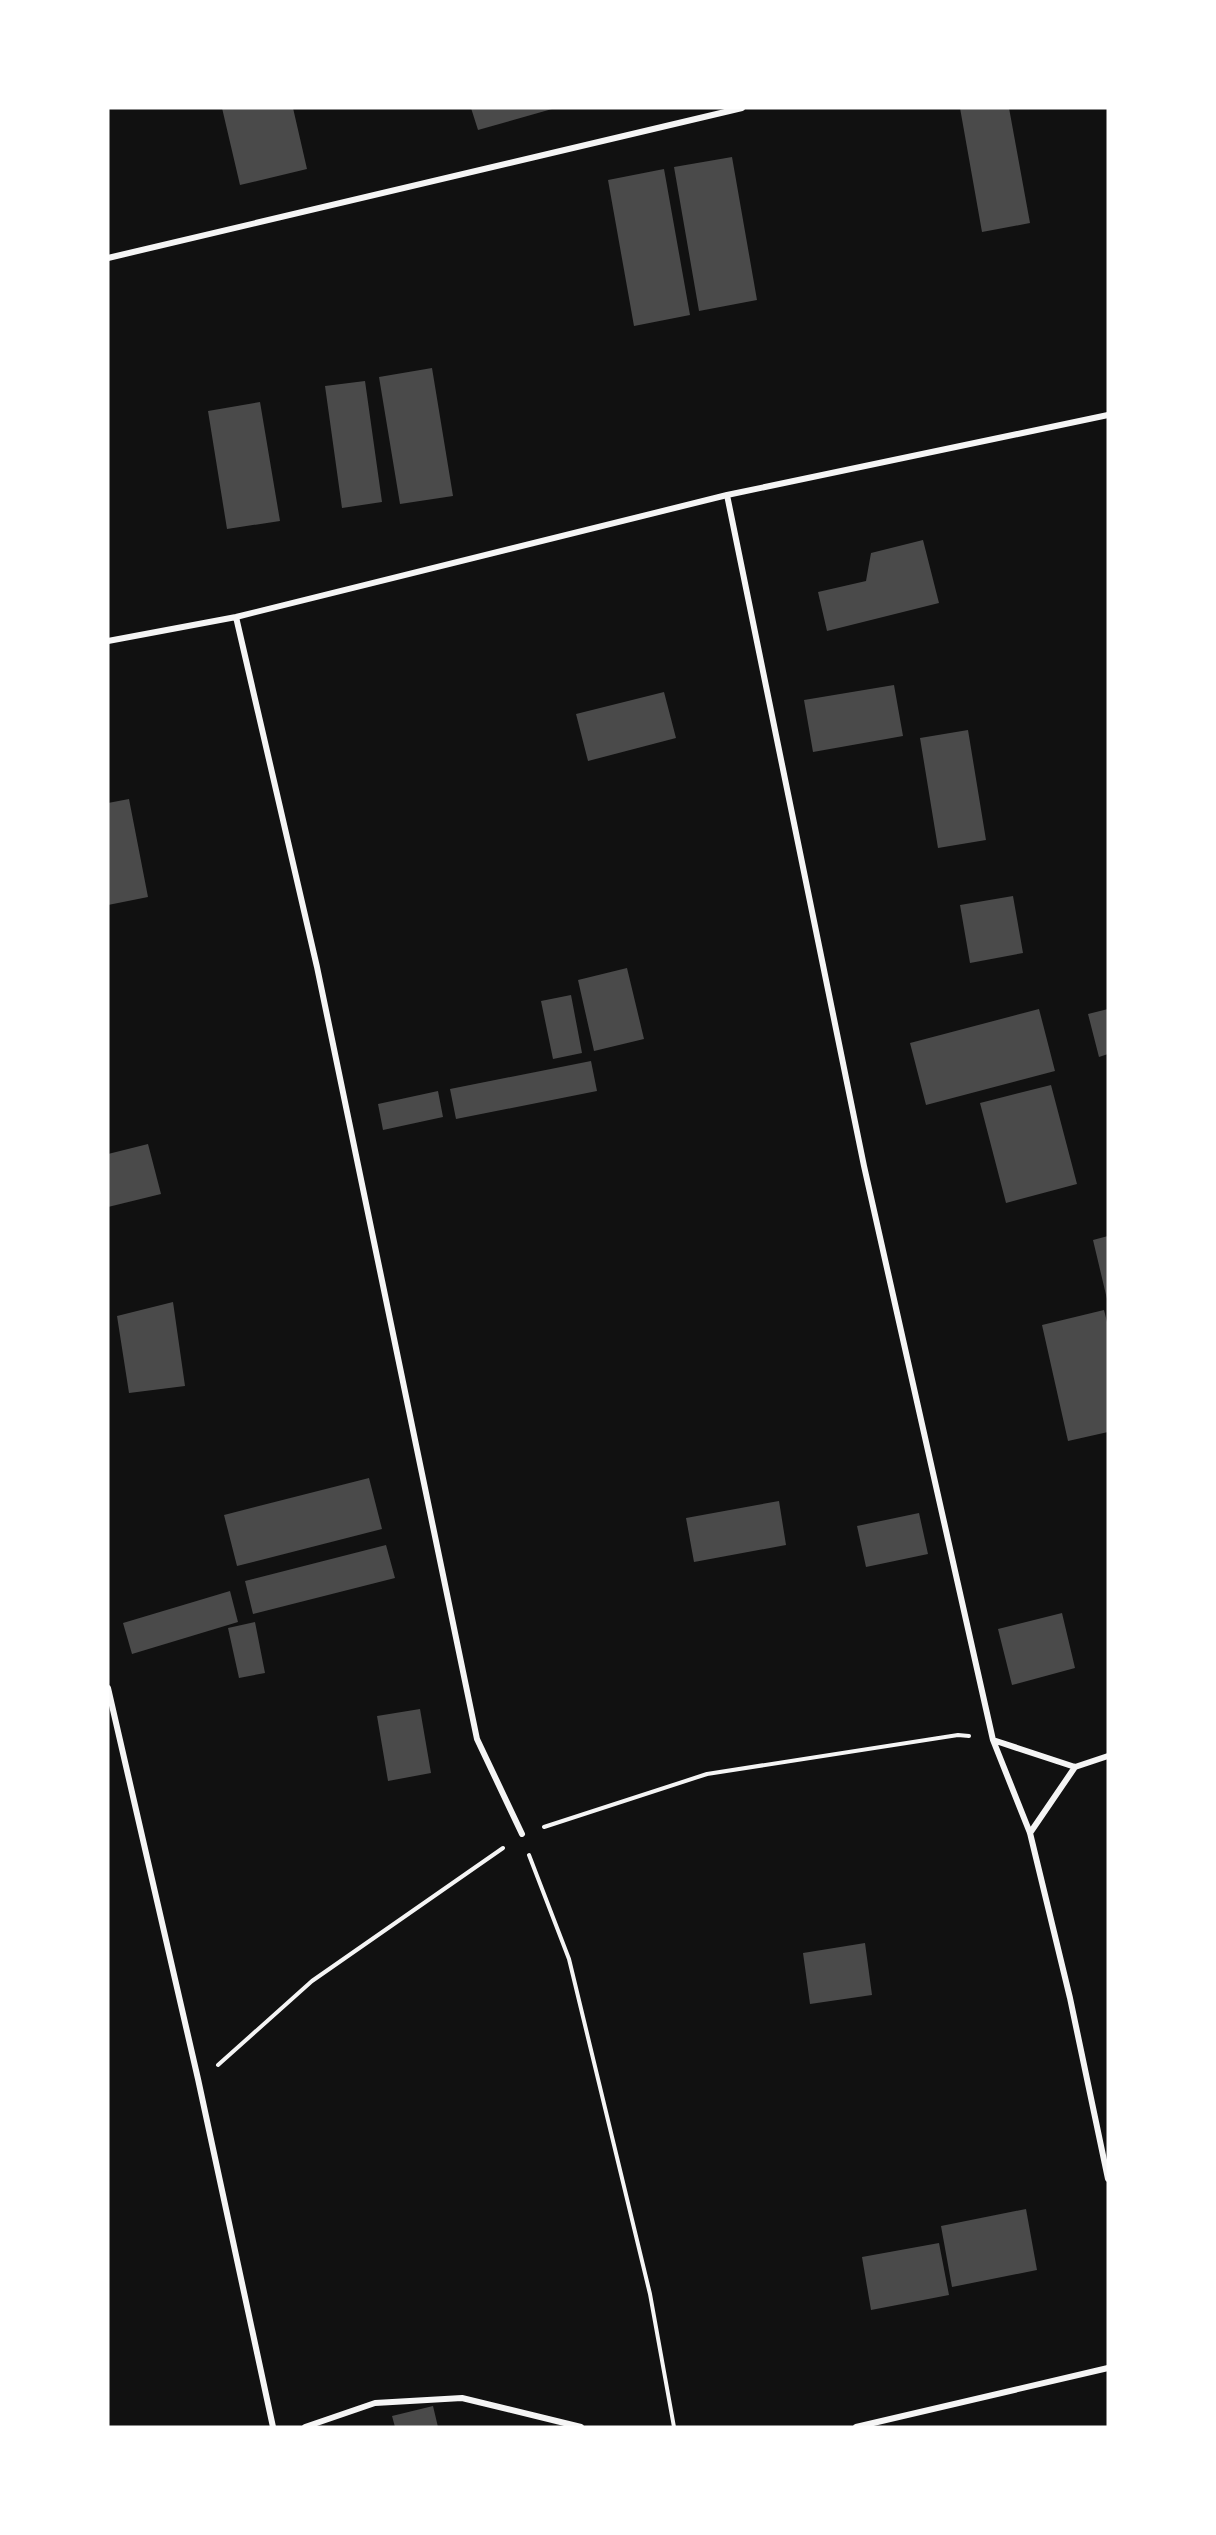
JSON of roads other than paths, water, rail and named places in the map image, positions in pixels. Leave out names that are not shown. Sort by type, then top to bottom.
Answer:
[{"type":"street","points":[[108,258],[742,108]]},
{"type":"street","points":[[108,641],[236,617],[727,495],[1108,415]]},
{"type":"street","points":[[727,495],[864,1166],[993,1740],[1030,1833],[1070,1998],[1108,2179]]},
{"type":"street","points":[[236,617],[317,966],[477,1739],[522,1834]]},
{"type":"street","points":[[108,1688],[198,2079],[273,2427]]},
{"type":"street","points":[[993,1740],[1074,1767],[1108,1756]]},
{"type":"street","points":[[1030,1833],[1074,1767]]},
{"type":"street","points":[[856,2427],[1108,2368]]},
{"type":"street","points":[[305,2427],[375,2403],[462,2398],[581,2427]]}]
